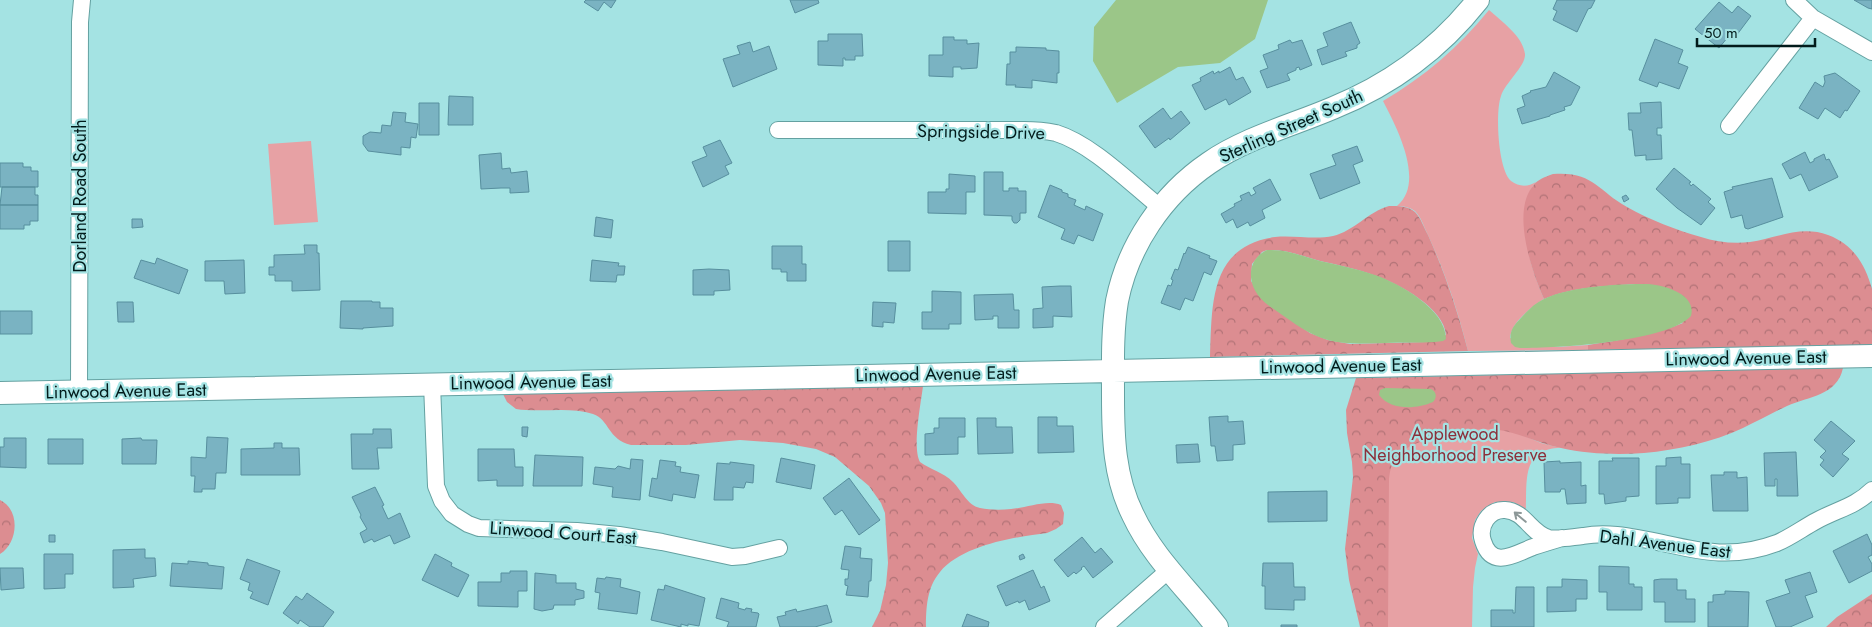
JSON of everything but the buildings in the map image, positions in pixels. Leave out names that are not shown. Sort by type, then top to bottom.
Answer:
[{"type":"street","name":"Dorland Road South","points":[[79,392],[80,22],[82,0]]},
{"type":"street","name":"Sterling Street South","points":[[1217,627],[1153,550],[1139,528],[1121,486],[1114,443],[1114,326],[1122,283],[1137,244],[1161,208],[1187,180],[1224,154],[1345,103],[1373,89],[1426,54],[1450,32],[1478,0]]},
{"type":"street","points":[[1794,0],[1813,18],[1872,52]]},
{"type":"street","points":[[1729,126],[1813,18]]},
{"type":"street","name":"Springside Drive","points":[[778,130],[1024,130],[1054,133],[1073,140],[1089,150],[1161,208]]},
{"type":"street","name":"Linwood Avenue East","points":[[0,393],[1872,356]]},
{"type":"street","name":"Linwood Court East","points":[[432,384],[436,486],[448,510],[468,524],[485,529],[564,531],[626,536],[732,556],[745,556],[779,548]]},
{"type":"street","name":"Dahl Avenue East","points":[[1562,538],[1610,535],[1704,552],[1739,552],[1764,547],[1780,541],[1819,519],[1854,504],[1872,490]]},
{"type":"street","points":[[1104,627],[1169,570]]},
{"type":"green space","points":[[1489,10],[1516,35],[1525,54],[1522,64],[1501,96],[1498,114],[1499,140],[1503,165],[1511,181],[1524,186],[1536,182],[1527,199],[1526,235],[1535,277],[1544,299],[1518,321],[1511,332],[1510,338],[1557,347],[1588,345],[1588,350],[1468,351],[1445,277],[1422,222],[1413,210],[1397,206],[1405,196],[1409,183],[1409,169],[1401,139],[1383,101],[1413,82],[1453,49]]},
{"type":"green space","points":[[311,141],[318,222],[274,225],[268,144]]},
{"type":"green space","points":[[1553,174],[1566,174],[1586,179],[1617,201],[1645,216],[1673,228],[1713,240],[1731,243],[1750,242],[1789,233],[1808,231],[1818,232],[1837,239],[1851,249],[1862,263],[1872,289],[1872,345],[1588,350],[1588,345],[1648,334],[1683,323],[1637,284],[1601,286],[1566,292],[1544,299],[1529,258],[1524,226],[1524,211],[1527,197],[1533,186],[1544,177]]},
{"type":"green space","points":[[1389,206],[1406,207],[1415,212],[1419,217],[1445,278],[1468,351],[1210,357],[1214,299],[1218,281],[1226,265],[1237,252],[1253,243],[1275,237],[1319,238],[1341,234]],"holes":[[[1267,250],[1294,253],[1355,269],[1396,285],[1419,298],[1429,307],[1443,325],[1446,335],[1426,342],[1350,344],[1328,340],[1310,333],[1265,302],[1251,281],[1252,264],[1262,252]]]},
{"type":"green space","points":[[1843,368],[1835,384],[1821,394],[1787,406],[1731,433],[1707,441],[1656,452],[1634,454],[1592,453],[1561,448],[1507,431],[1489,429],[1461,431],[1417,443],[1406,449],[1394,460],[1389,479],[1388,627],[1360,627],[1349,580],[1345,549],[1353,477],[1346,410],[1356,378]]},
{"type":"green space","name":"Applewood Neighborhood Preserve","points":[[1385,377],[1541,443],[1561,448],[1548,449],[1539,453],[1533,460],[1527,477],[1526,509],[1513,502],[1495,502],[1481,511],[1475,520],[1472,538],[1478,554],[1473,587],[1472,627],[1386,627]]},
{"type":"green space","points":[[923,386],[917,436],[920,462],[949,479],[968,501],[980,508],[1007,509],[1055,503],[1061,505],[1064,513],[1063,524],[1047,533],[990,544],[962,555],[950,563],[940,572],[932,584],[927,605],[926,627],[872,627],[880,611],[886,585],[888,563],[885,513],[881,503],[869,486],[835,457],[816,449],[783,443],[740,440],[686,445],[631,445],[617,438],[599,417],[593,414],[574,410],[516,409],[507,402],[503,394]]},
{"type":"green space","points":[[0,500],[11,511],[15,527],[11,542],[0,554]]},
{"type":"green space","points":[[1872,594],[1872,627],[1826,627],[1837,617]]},
{"type":"shaded area","points":[[1116,0],[1268,0],[1255,39],[1220,63],[1178,67],[1117,103],[1093,61],[1094,27]]},
{"type":"shaded area","points":[[1267,250],[1287,252],[1385,279],[1408,291],[1430,308],[1444,328],[1446,339],[1435,342],[1342,343],[1314,335],[1268,305],[1260,298],[1254,288],[1251,277],[1253,265],[1257,258]]},
{"type":"shaded area","points":[[1648,284],[1662,286],[1684,296],[1692,308],[1691,316],[1678,325],[1659,332],[1610,342],[1559,347],[1520,348],[1515,347],[1511,343],[1511,332],[1515,324],[1531,308],[1544,299],[1581,289],[1609,285]]},
{"type":"shaded area","points":[[1385,388],[1431,389],[1436,397],[1433,402],[1420,406],[1397,406],[1390,404],[1379,395],[1380,390]]}]
